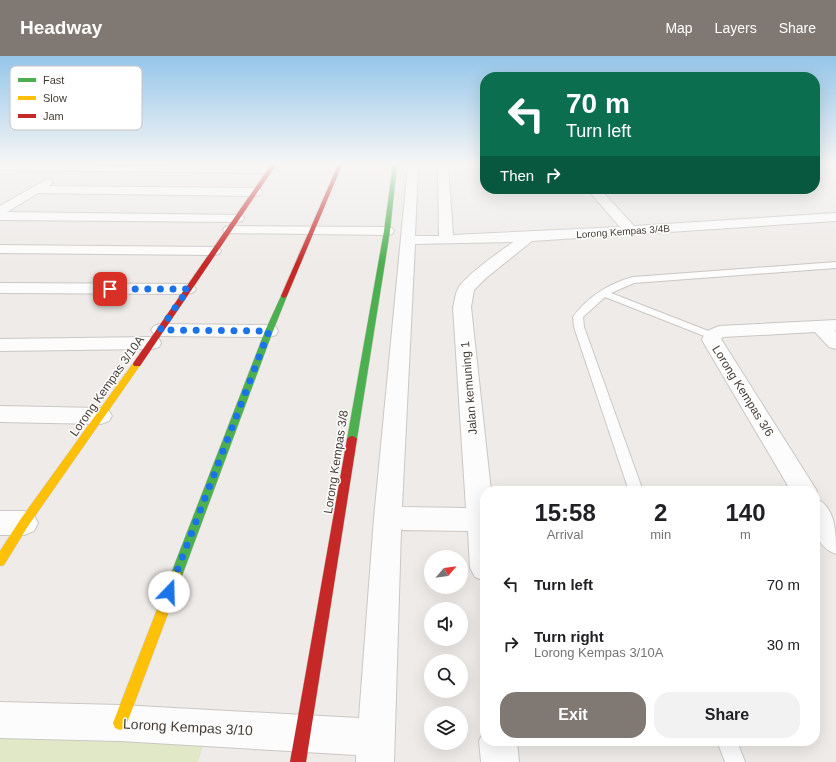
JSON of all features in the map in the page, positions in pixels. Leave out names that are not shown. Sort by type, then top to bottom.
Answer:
[{"type":"street","points":[[0,211],[21,198]]},
{"type":"street","name":"Lorong Kempas 3/10A","points":[[0,561],[12,523],[101,416],[252,198]]},
{"type":"street","points":[[120,723],[269,331],[326,198]]},
{"type":"street","name":"Lorong Kempas 3/8","points":[[301,748],[387,231],[391,198]]},
{"type":"street","points":[[376,750],[388,518],[411,198]]},
{"type":"street","points":[[444,198],[446,240]]},
{"type":"street","points":[[601,198],[631,231]]},
{"type":"street","points":[[0,216],[233,224],[312,230],[387,231]]},
{"type":"street","name":"Lorong Kempas 3/4B","points":[[409,240],[528,237],[834,219]]},
{"type":"street","name":"Jalan kemuning 1","points":[[480,490],[462,307],[466,289],[480,275],[528,237]]},
{"type":"street","points":[[0,249],[214,251]]},
{"type":"street","points":[[0,288],[188,289]]},
{"type":"street","points":[[828,326],[836,343]]},
{"type":"street","name":"Lorong Kempas 3/6","points":[[801,486],[711,340],[712,336],[719,332],[828,326]]},
{"type":"street","points":[[0,345],[269,331]]},
{"type":"street","points":[[0,414],[101,416]]},
{"type":"street","points":[[388,518],[480,520]]},
{"type":"street","points":[[820,520],[827,536]]},
{"type":"street","name":"Lorong Kempas 3/10","points":[[0,720],[120,723],[301,748],[376,750]]},
{"type":"street","points":[[498,746],[500,762]]},
{"type":"lane","points":[[634,486],[579,327],[578,317],[581,313],[604,294],[622,283],[632,280],[836,265]]},
{"type":"lane","points":[[604,294],[712,336]]},
{"type":"lane","points":[[729,746],[735,762]]},
{"type":"green space","points":[[0,733],[205,739],[198,762],[0,762]]},
{"type":"traffic: fast","points":[[352,439],[387,231],[391,198]]},
{"type":"traffic: fast","points":[[176,576],[269,331],[284,296]]},
{"type":"traffic: slow","points":[[0,561],[24,523],[137,364]]},
{"type":"traffic: slow","points":[[120,723],[176,576]]},
{"type":"traffic: jam","points":[[137,364],[251,198]]},
{"type":"traffic: jam","points":[[284,296],[326,198]]},
{"type":"traffic: jam","points":[[298,762],[352,439]]},
{"type":"route","points":[[110,289],[188,289],[160,330],[269,331],[169,592]]}]
